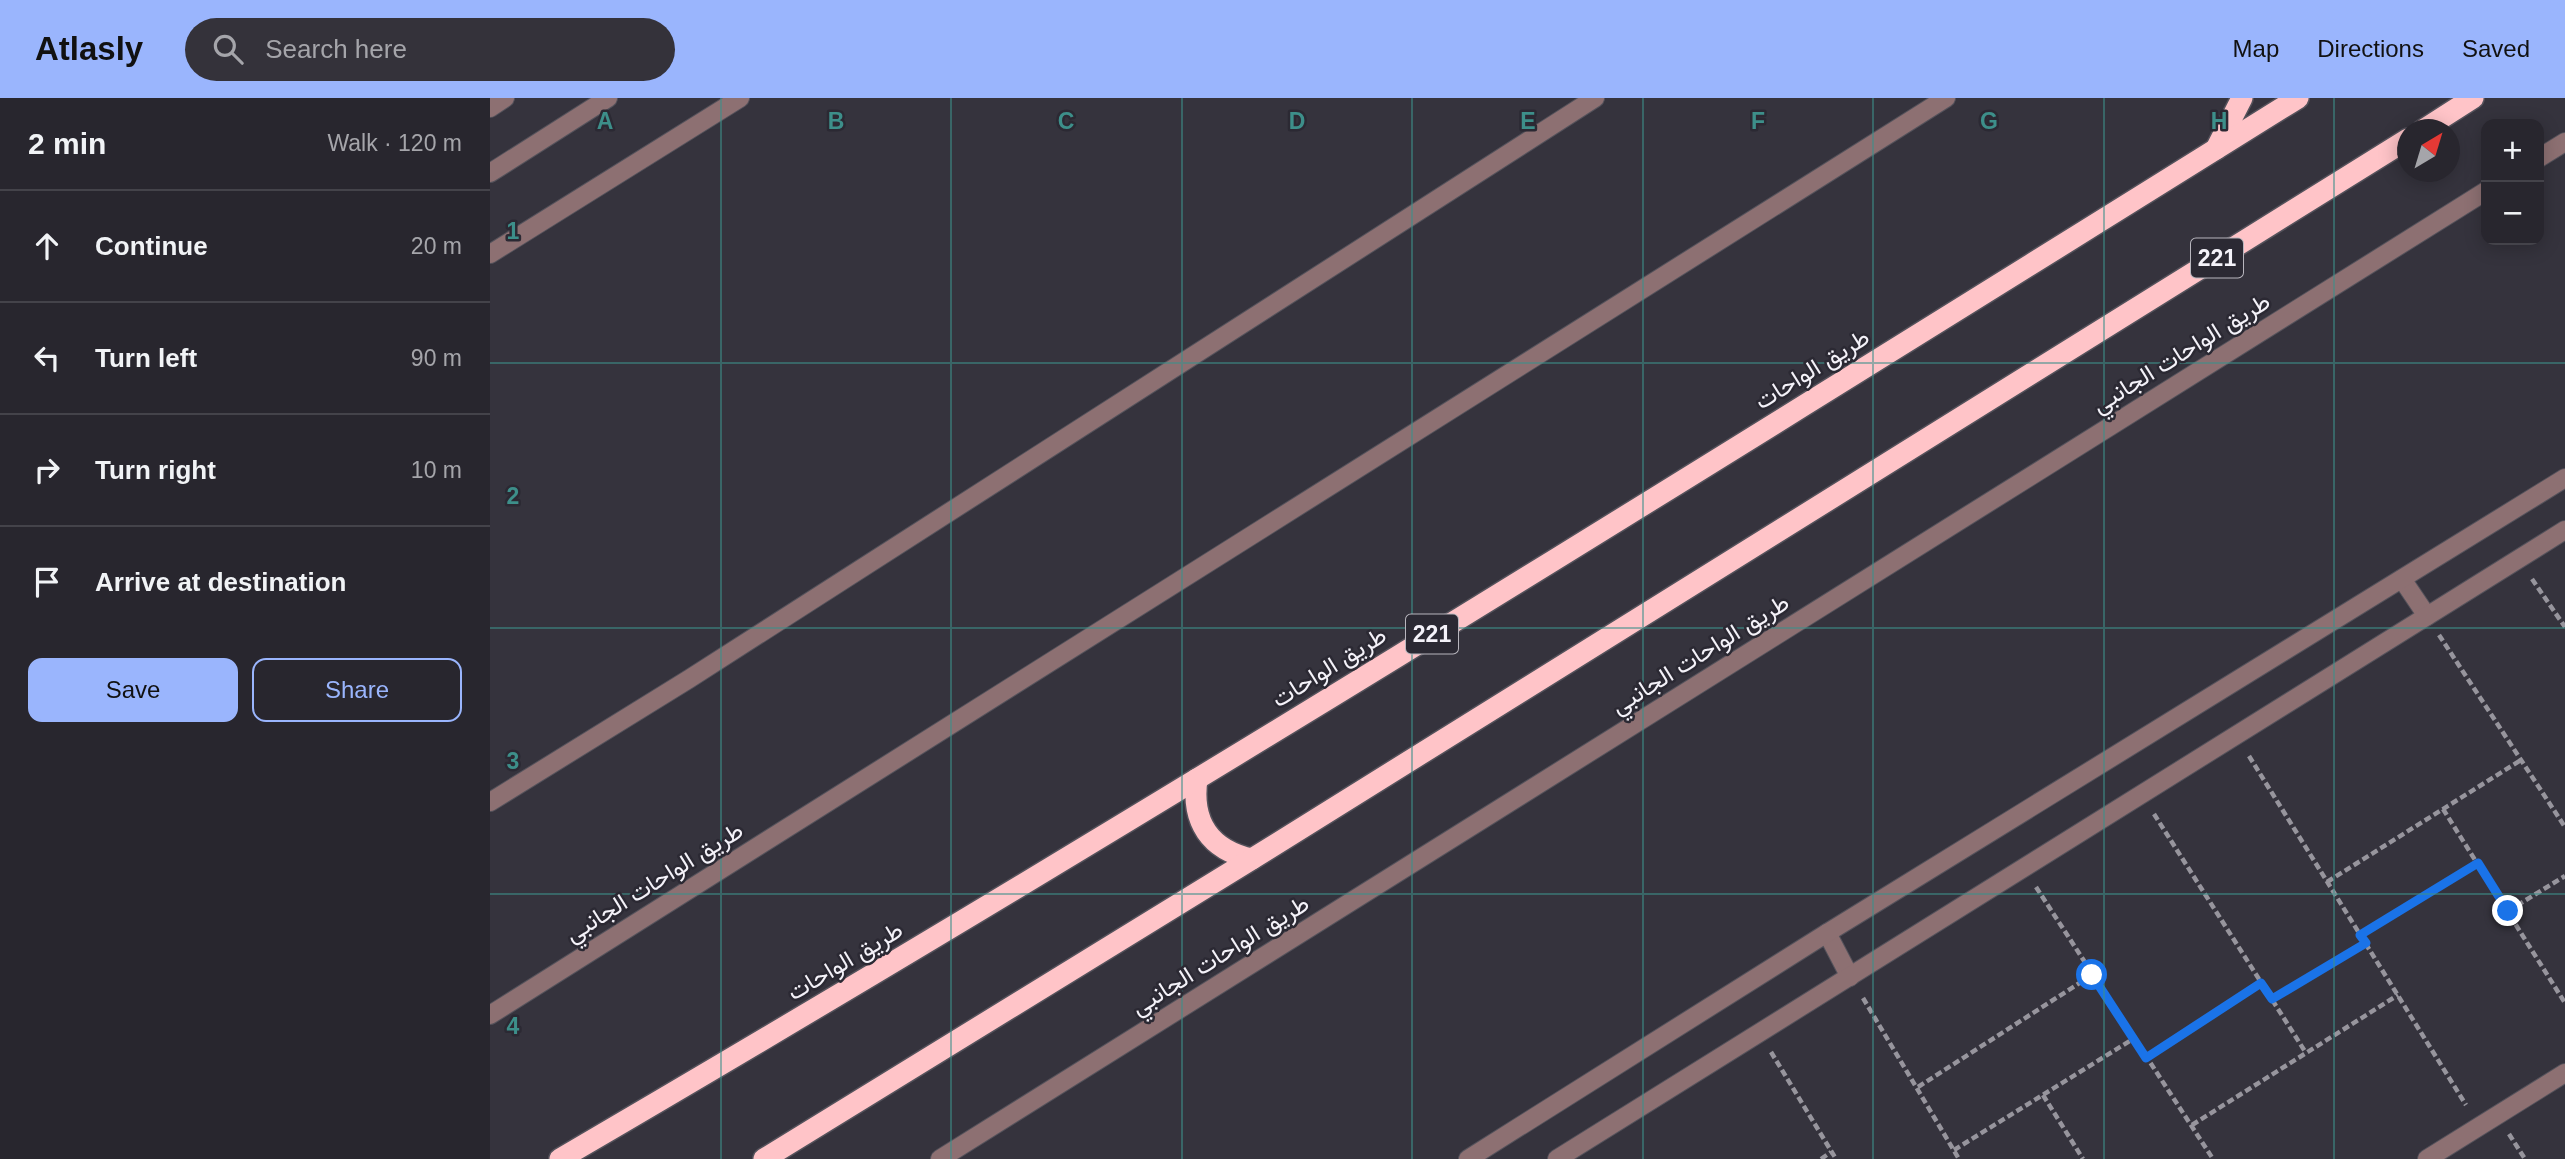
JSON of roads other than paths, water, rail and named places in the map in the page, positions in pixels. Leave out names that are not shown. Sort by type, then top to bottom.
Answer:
[{"type":"highway","points":[[2216,149],[2242,98]]},
{"type":"highway","name":"طريق الواحات","points":[[560,1159],[846,992],[1197,779],[2298,98]]},
{"type":"highway","points":[[2440,119],[2473,98]]},
{"type":"highway","name":"221","points":[[764,1159],[1252,859],[2397,145]]},
{"type":"highway","points":[[1197,779],[1196,811],[1202,825],[1222,849],[1252,859]]},
{"type":"street","points":[[490,108],[505,98]]},
{"type":"street","points":[[490,173],[608,98]]},
{"type":"street","points":[[490,254],[740,98]]},
{"type":"street","points":[[490,802],[689,679],[1595,98]]},
{"type":"street","name":"طريق الواحات الجانبي","points":[[490,1015],[1947,98]]},
{"type":"street","points":[[2544,155],[2565,142]]},
{"type":"street","name":"طريق الواحات الجانبي","points":[[940,1159],[2481,194]]},
{"type":"street","points":[[1468,1159],[1827,933],[2565,478]]},
{"type":"street","points":[[1557,1159],[2565,530]]},
{"type":"street","points":[[2402,579],[2427,616]]},
{"type":"street","points":[[1827,933],[1850,977]]},
{"type":"street","points":[[2427,1159],[2565,1073]]}]
